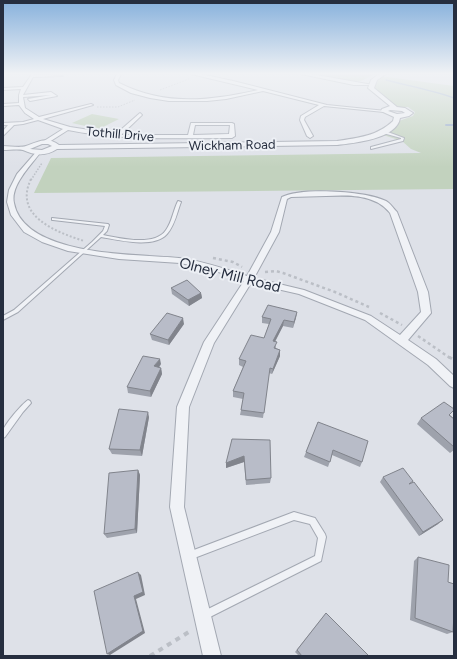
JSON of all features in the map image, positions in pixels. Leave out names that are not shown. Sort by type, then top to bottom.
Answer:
[{"type":"street","name":"Tothill Drive","points":[[21,105],[26,112],[39,119],[68,128],[134,138],[190,137],[232,136],[232,124],[193,124],[190,137]]},
{"type":"street","points":[[310,136],[302,120],[303,116],[323,105],[349,109],[384,111],[397,116]]},
{"type":"street","points":[[3,124],[12,124],[39,119],[93,106]]},
{"type":"street","points":[[384,111],[386,108],[394,107]]},
{"type":"street","name":"Wickham Road","points":[[55,147],[318,144],[366,139],[384,132],[396,122],[397,116],[410,113],[403,109],[394,107]]},
{"type":"street","points":[[117,136],[140,114]]},
{"type":"street","points":[[3,134],[12,124]]},
{"type":"street","points":[[46,142],[56,134],[68,128]]},
{"type":"street","points":[[3,148],[27,148],[32,144],[46,142],[55,144],[55,147],[48,151],[37,153],[28,151],[27,148]]},
{"type":"street","name":"Olney Mill Road","points":[[37,153],[20,174],[12,190],[10,202],[15,215],[27,230],[45,240],[68,250],[180,261],[212,267],[249,280],[301,292],[368,318],[432,362],[454,383]]},
{"type":"street","points":[[212,656],[176,507],[183,407],[209,342],[249,280],[275,232],[284,198],[290,195],[357,194],[377,199],[386,204],[393,212],[423,292],[426,313],[402,340]]},
{"type":"lane","points":[[372,148],[403,138],[384,132]]},
{"type":"lane","points":[[100,236],[142,241],[159,240],[166,233],[178,202]]},
{"type":"lane","points":[[3,318],[16,310],[105,232],[107,225],[53,219]]},
{"type":"lane","points":[[3,435],[21,410],[28,403]]},
{"type":"lane","points":[[188,556],[294,516],[312,521],[322,538],[318,558],[203,620]]},
{"type":"path","points":[[93,106],[118,107],[124,105]]},
{"type":"path","points":[[150,656],[203,620]]},
{"type":"green space","points":[[391,105],[454,105],[454,189],[34,193],[51,158],[421,153],[411,149],[402,141],[380,134],[396,122],[413,116],[415,112],[408,107],[394,107]]},
{"type":"green space","points":[[92,114],[119,119],[99,129],[72,123]]},
{"type":"building","points":[[187,280],[201,293],[188,300],[171,288]]},
{"type":"building","points":[[268,305],[297,312],[294,322],[284,320],[273,341],[277,342],[274,348],[280,350],[273,369],[270,368],[264,413],[241,410],[244,393],[233,391],[246,361],[239,359],[251,335],[264,338],[271,319],[262,317]]},
{"type":"building","points":[[167,313],[183,318],[168,340],[150,334]]},
{"type":"building","points":[[143,356],[160,359],[154,366],[161,368],[150,391],[127,387]]},
{"type":"building","points":[[444,402],[454,409],[449,415],[454,419],[454,447],[421,418]]},
{"type":"building","points":[[119,409],[148,412],[140,450],[109,449]]},
{"type":"building","points":[[318,422],[368,441],[362,462],[333,450],[330,462],[306,452]]},
{"type":"building","points":[[232,439],[270,440],[271,478],[246,480],[244,456],[226,463]]},
{"type":"building","points":[[403,468],[413,481],[409,484],[414,482],[443,520],[423,532],[383,477]]},
{"type":"building","points":[[138,470],[135,529],[104,534],[109,473]]},
{"type":"building","points":[[418,557],[449,565],[448,582],[454,584],[453,632],[415,618]]},
{"type":"building","points":[[138,572],[143,592],[134,596],[143,631],[107,654],[94,591]]},
{"type":"building","points":[[326,613],[369,656],[302,656],[297,650]]},
{"type":"waterway","points":[[446,125],[454,125]]}]
